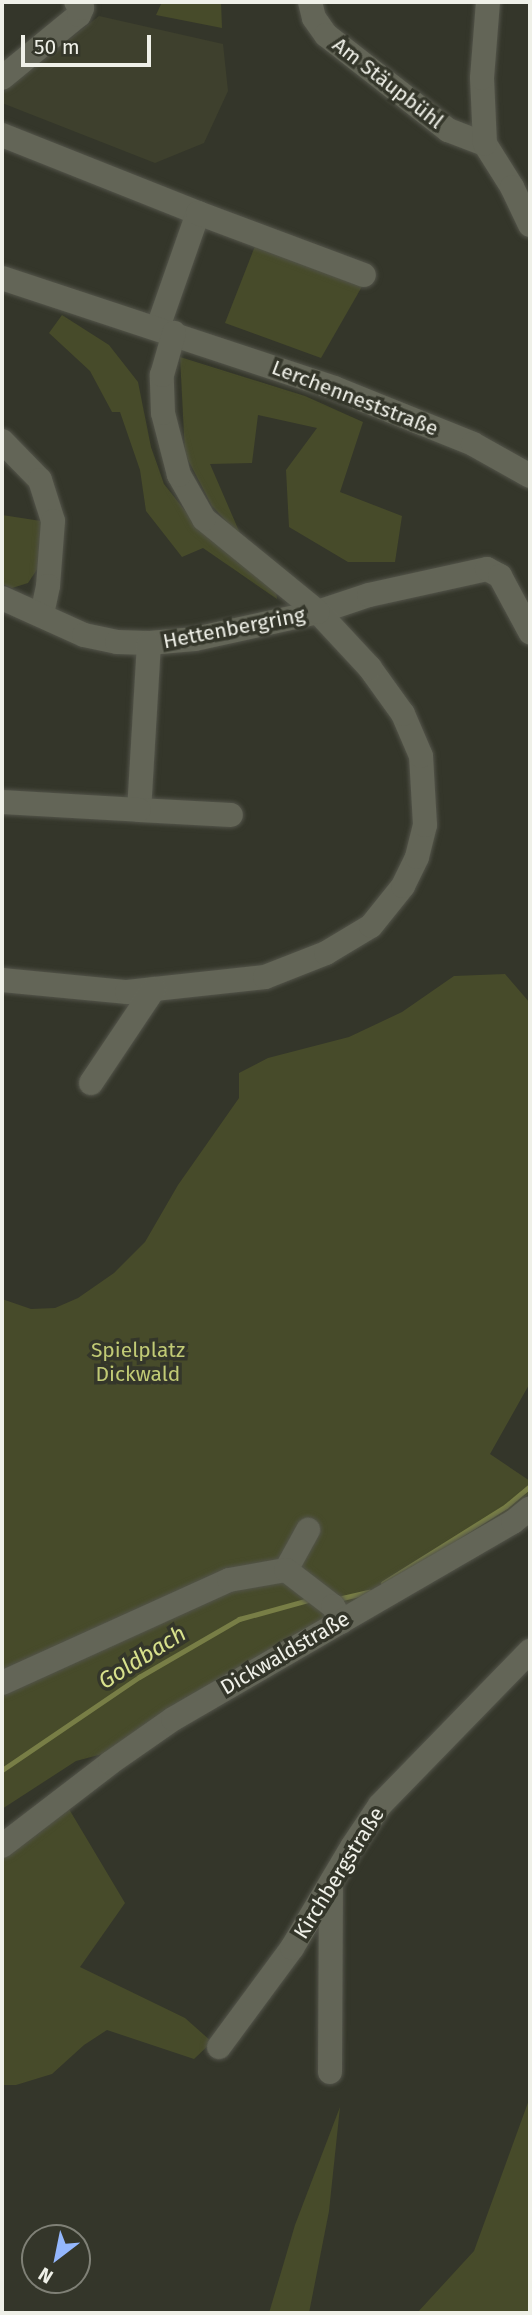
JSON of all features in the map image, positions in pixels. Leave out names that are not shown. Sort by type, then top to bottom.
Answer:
[{"type":"street","points":[[2,78],[79,15],[82,8],[76,2]]},
{"type":"street","name":"Am Stäupbühl","points":[[310,2],[314,18],[326,35],[448,130],[485,144]]},
{"type":"street","points":[[488,2],[482,78],[485,144],[513,187],[530,225]]},
{"type":"street","points":[[2,135],[363,275]]},
{"type":"street","name":"Hettenbergring","points":[[2,980],[127,992],[265,977],[326,953],[371,926],[403,886],[417,857],[425,825],[421,756],[403,714],[370,667],[318,612],[204,519],[178,475],[163,413],[162,375],[166,330],[198,213]]},
{"type":"street","name":"Lerchenneststraße","points":[[2,278],[166,330],[397,412],[473,444],[530,476]]},
{"type":"street","points":[[2,440],[40,480],[53,521],[48,586],[42,615]]},
{"type":"street","points":[[318,612],[369,595],[487,569],[500,576],[530,632]]},
{"type":"street","name":"Hettenbergring","points":[[2,598],[83,635],[117,642],[149,643],[195,639],[318,612]]},
{"type":"street","name":"Hettenbergring","points":[[139,810],[149,643]]},
{"type":"street","points":[[2,802],[231,816]]},
{"type":"street","points":[[91,1083],[154,989]]},
{"type":"street","name":"Dickwaldstraße","points":[[2,1846],[173,1719],[513,1522],[530,1507]]},
{"type":"street","points":[[286,1570],[308,1530]]},
{"type":"street","points":[[2,1683],[229,1580],[286,1570],[333,1606],[342,1622]]},
{"type":"street","name":"Kirchbergstraße","points":[[219,2047],[292,1948],[380,1805],[525,1664]]},
{"type":"street","points":[[330,2071],[331,1883]]},
{"type":"shaded area","points":[[99,16],[223,44],[228,91],[204,143],[155,163],[2,103],[2,93]]},
{"type":"green space","points":[[162,2],[221,2],[222,28],[156,15]]},
{"type":"green space","points":[[257,241],[364,283],[321,358],[225,323]]},
{"type":"green space","points":[[62,315],[109,345],[138,382],[151,447],[164,484],[194,522],[276,590],[277,599],[203,548],[182,557],[146,511],[140,470],[120,412],[112,412],[90,371],[49,333]]},
{"type":"green space","points":[[180,357],[305,396],[363,422],[340,492],[402,516],[395,562],[348,562],[289,527],[286,470],[317,428],[258,415],[252,463],[210,464],[242,538],[212,506],[185,454]]},
{"type":"green space","points":[[2,515],[41,521],[40,565],[28,583],[12,588],[2,584]]},
{"type":"green space","name":"Spielplatz Dickwald","points":[[505,974],[530,1003],[530,1383],[490,1454],[530,1481],[530,1493],[501,1517],[110,1752],[76,1761],[2,1809],[2,1299],[31,1309],[55,1308],[78,1298],[114,1273],[145,1242],[178,1185],[239,1098],[239,1073],[268,1058],[349,1037],[402,1012],[454,976]]},
{"type":"green space","points":[[66,1804],[125,1903],[80,1967],[185,2018],[212,2042],[194,2059],[107,2030],[84,2045],[52,2074],[16,2085],[2,2085],[2,1852]]},
{"type":"green space","points":[[530,2097],[530,2313],[417,2313],[474,2251]]},
{"type":"green space","points":[[340,2107],[329,2211],[309,2313],[269,2313],[295,2225]]},
{"type":"waterway","name":"Goldbach","points":[[383,1583],[506,1506],[530,1486]]},
{"type":"waterway","name":"Goldbach","points":[[342,1598],[369,1592]]},
{"type":"waterway","name":"Goldbach","points":[[2,1770],[139,1677],[239,1619],[312,1599]]}]
